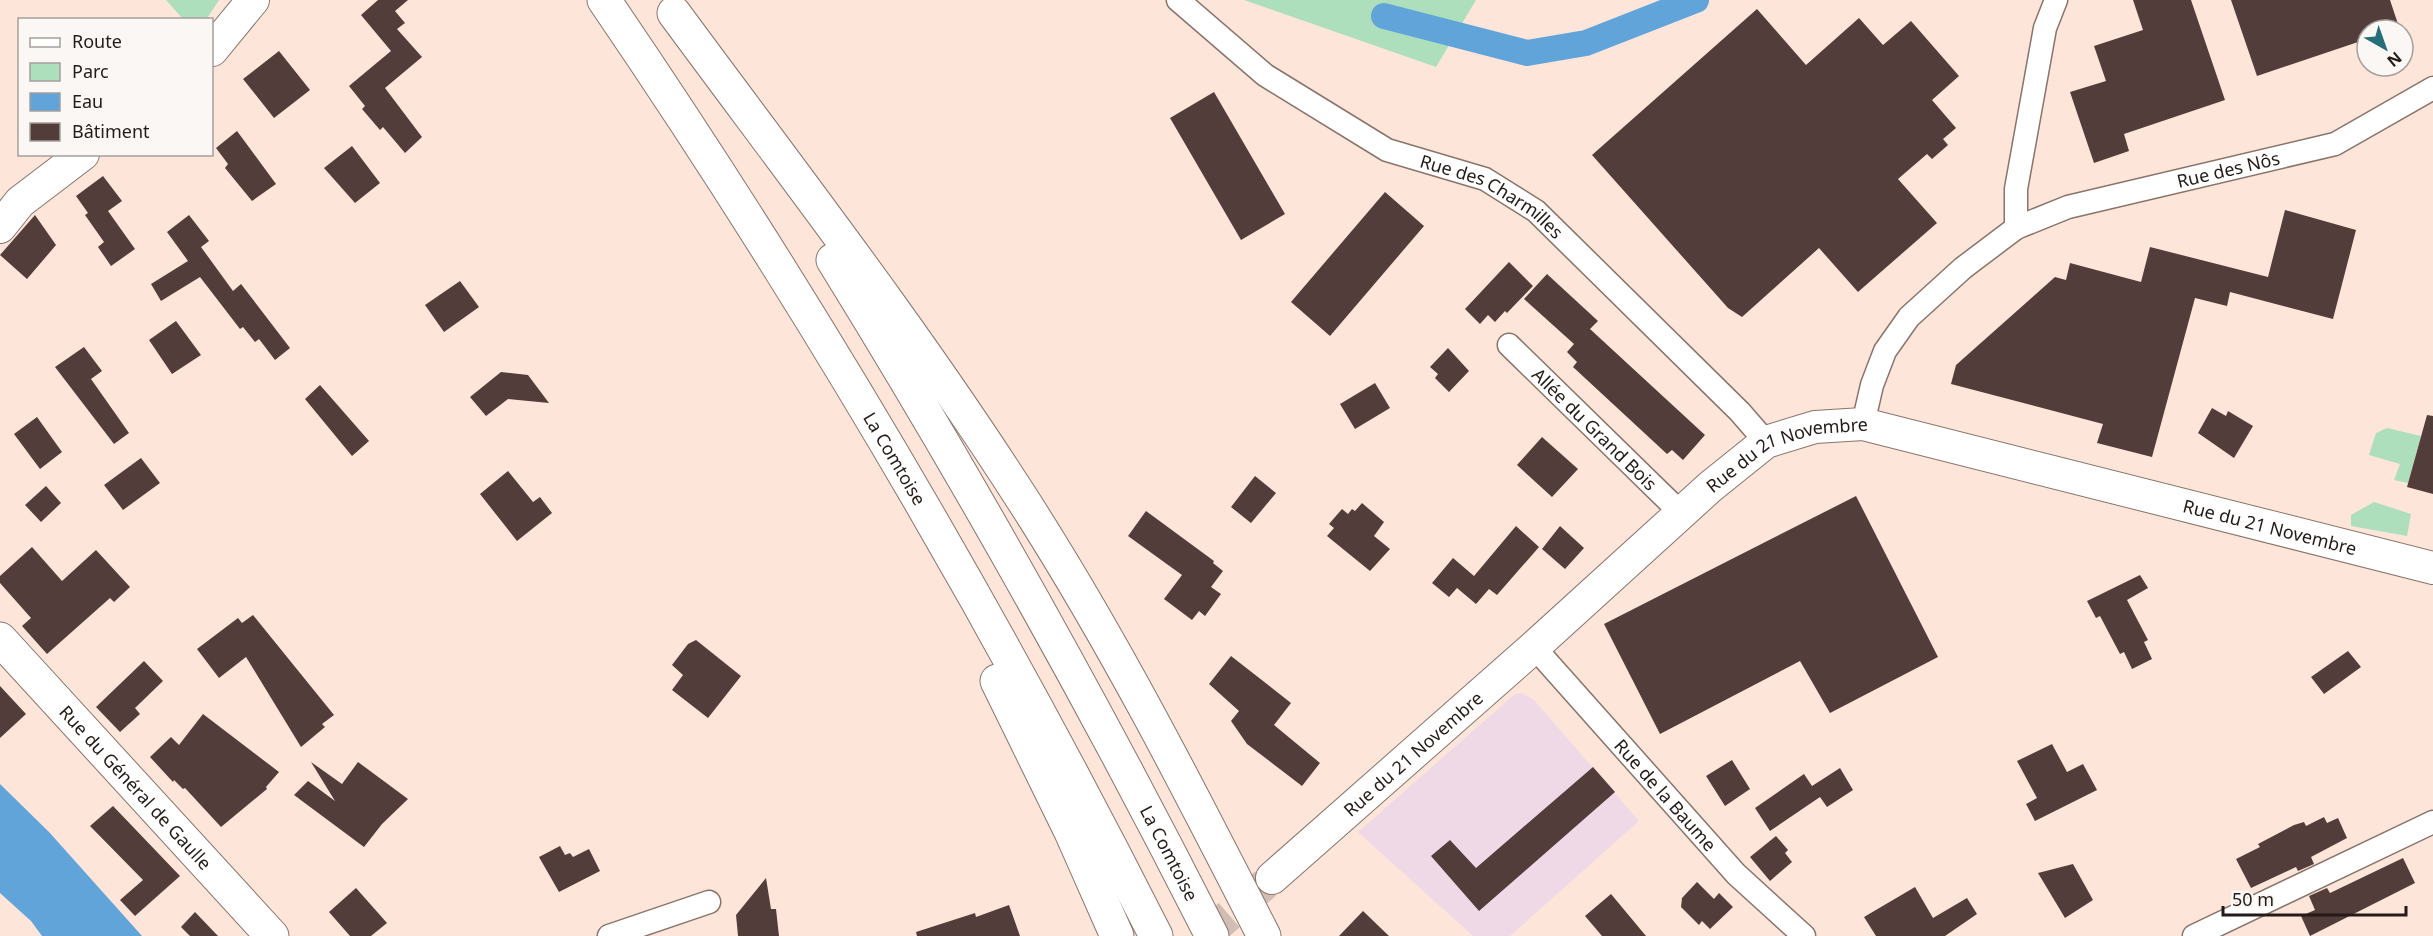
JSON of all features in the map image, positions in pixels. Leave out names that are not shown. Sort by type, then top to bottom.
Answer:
[{"type":"main road","name":"La Comtoise","points":[[604,0],[743,211],[862,404],[1039,714],[1156,936]]},
{"type":"main road","name":"La Comtoise","points":[[669,7],[799,206],[949,451],[1085,692],[1212,936]]},
{"type":"main road","points":[[669,7],[935,368],[1021,496],[1133,685],[1264,936]]},
{"type":"main road","points":[[862,404],[1071,832],[1117,936]]},
{"type":"main road","name":"Rue du Général de Gaulle","points":[[0,639],[272,936]]},
{"type":"street","points":[[213,49],[253,0]]},
{"type":"street","name":"Rue des Charmilles","points":[[1178,0],[1265,75],[1387,150],[1485,179],[1536,211],[1740,412],[1766,442]]},
{"type":"street","points":[[2016,228],[2016,189],[2045,28],[2056,0]]},
{"type":"street","name":"Rue des Nôs","points":[[1863,424],[1872,385],[1885,351],[1909,317],[1963,268],[2016,228],[2068,207],[2335,144],[2433,88]]},
{"type":"street","points":[[0,227],[20,202],[80,156]]},
{"type":"street","name":"Allée du Grand Bois","points":[[1509,345],[1681,513]]},
{"type":"street","name":"Rue du 21 Novembre","points":[[1272,878],[1681,513],[1766,442],[1815,427],[1863,424],[2433,568]]},
{"type":"street","name":"Rue de la Baume","points":[[1534,646],[1736,874],[1804,936]]},
{"type":"street","points":[[2194,936],[2433,822]]},
{"type":"street","points":[[609,936],[709,902]]},
{"type":"shaded area","points":[[1522,693],[1534,700],[1639,821],[1510,936],[1473,936],[1358,832],[1515,694]]},
{"type":"green space","points":[[166,0],[219,0],[207,18],[182,18]]},
{"type":"green space","points":[[1244,0],[1476,0],[1436,67]]},
{"type":"green space","points":[[2387,428],[2421,436],[2408,483],[2394,480],[2400,464],[2369,455],[2376,433]]},
{"type":"green space","points":[[2374,502],[2411,514],[2407,536],[2351,526],[2351,515]]},
{"type":"water","points":[[0,784],[49,832],[142,936],[42,936],[31,921],[0,893]]},
{"type":"building","points":[[378,0],[408,0],[395,11],[405,23],[397,29],[422,57],[385,88],[422,137],[405,153],[383,127],[380,130],[362,109],[365,106],[349,86],[391,51],[361,15]]},
{"type":"building","points":[[2133,0],[2191,0],[2225,100],[2124,134],[2129,151],[2094,163],[2070,92],[2106,81],[2094,46],[2143,30]]},
{"type":"building","points":[[2231,0],[2390,0],[2396,18],[2355,18],[2355,43],[2257,76]]},
{"type":"building","points":[[1757,9],[1806,65],[1859,18],[1883,45],[1911,21],[1959,76],[1932,100],[1956,128],[1943,139],[1948,145],[1932,159],[1927,154],[1898,179],[1937,223],[1858,292],[1819,248],[1742,317],[1728,308],[1592,155]]},
{"type":"building","points":[[279,51],[310,90],[274,118],[243,79]]},
{"type":"building","points":[[1214,92],[1285,214],[1241,240],[1170,118]]},
{"type":"building","points":[[237,131],[276,184],[252,201],[225,168],[228,164],[216,148]]},
{"type":"building","points":[[352,146],[380,183],[355,203],[324,168]]},
{"type":"building","points":[[103,176],[122,201],[108,211],[135,249],[111,266],[98,247],[104,242],[85,215],[88,213],[76,196]]},
{"type":"building","points":[[1385,192],[1424,226],[1330,336],[1291,302]]},
{"type":"building","points":[[2285,210],[2356,230],[2333,319],[2230,292],[2227,306],[2195,298],[2152,457],[2097,443],[2103,424],[1951,384],[1956,365],[2055,277],[2066,280],[2070,263],[2141,282],[2150,247],[2268,277]]},
{"type":"building","points":[[35,215],[56,245],[27,279],[0,255]]},
{"type":"building","points":[[189,215],[209,241],[201,247],[233,291],[241,284],[290,348],[275,360],[259,339],[255,342],[243,327],[240,329],[200,277],[161,301],[151,284],[188,261],[167,232]]},
{"type":"building","points":[[1509,262],[1533,286],[1495,322],[1488,315],[1480,324],[1465,309]]},
{"type":"building","points":[[1547,274],[1598,321],[1590,329],[1705,435],[1683,460],[1672,450],[1667,454],[1573,367],[1577,362],[1567,352],[1574,344],[1524,299]]},
{"type":"building","points":[[460,281],[479,307],[444,332],[425,305]]},
{"type":"building","points":[[176,321],[201,355],[172,374],[149,340]]},
{"type":"building","points":[[84,347],[102,371],[91,379],[129,433],[114,444],[55,367]]},
{"type":"building","points":[[1448,348],[1469,371],[1449,392],[1435,378],[1438,374],[1430,367]]},
{"type":"building","points":[[501,372],[528,375],[549,403],[508,399],[486,416],[470,397]]},
{"type":"building","points":[[1375,383],[1390,408],[1355,429],[1340,404]]},
{"type":"building","points":[[320,385],[369,441],[352,456],[305,399]]},
{"type":"building","points":[[2212,408],[2226,416],[2228,411],[2253,426],[2234,458],[2198,433]]},
{"type":"building","points":[[2427,415],[2433,416],[2433,494],[2407,487]]},
{"type":"building","points":[[37,417],[62,452],[40,469],[14,434]]},
{"type":"building","points":[[1542,437],[1578,469],[1552,497],[1517,465]]},
{"type":"building","points":[[141,458],[160,483],[123,510],[104,485]]},
{"type":"building","points":[[508,471],[533,502],[540,497],[552,513],[517,541],[480,494]]},
{"type":"building","points":[[1255,476],[1276,493],[1251,523],[1231,507]]},
{"type":"building","points":[[46,486],[61,503],[41,522],[25,505]]},
{"type":"building","points":[[1856,496],[1938,657],[1830,713],[1800,661],[1660,734],[1604,624]]},
{"type":"building","points":[[1362,503],[1384,522],[1374,536],[1390,549],[1370,571],[1327,536],[1334,528],[1329,524],[1342,509],[1348,514],[1352,509],[1355,511]]},
{"type":"building","points":[[1146,511],[1214,561],[1213,563],[1223,571],[1211,587],[1221,594],[1205,616],[1199,611],[1192,620],[1164,599],[1182,575],[1128,536]]},
{"type":"building","points":[[1516,526],[1539,547],[1497,595],[1489,589],[1476,604],[1457,588],[1449,597],[1432,583],[1453,558],[1474,576]]},
{"type":"building","points":[[1560,526],[1584,548],[1565,569],[1542,549]]},
{"type":"building","points":[[32,547],[62,581],[96,550],[130,587],[114,602],[110,598],[47,654],[22,626],[31,618],[0,583],[0,576]]},
{"type":"building","points":[[2140,575],[2148,588],[2127,600],[2148,640],[2144,642],[2152,659],[2132,669],[2124,652],[2120,654],[2100,616],[2096,618],[2087,601]]},
{"type":"building","points":[[253,615],[334,715],[322,724],[325,727],[301,747],[246,657],[219,678],[197,649],[238,618],[242,623]]},
{"type":"building","points":[[696,640],[741,676],[708,718],[672,690],[683,675],[672,665],[688,644]]},
{"type":"building","points":[[2348,651],[2361,667],[2324,694],[2311,677]]},
{"type":"building","points":[[1231,656],[1291,703],[1274,725],[1320,763],[1302,786],[1247,744],[1231,721],[1239,711],[1209,684]]},
{"type":"building","points":[[144,661],[163,681],[135,708],[140,714],[120,732],[96,707]]},
{"type":"building","points":[[0,686],[26,714],[0,738]]},
{"type":"building","points":[[203,714],[279,772],[266,787],[267,789],[221,827],[185,788],[183,789],[174,780],[173,782],[150,757],[171,737],[179,745]]},
{"type":"building","points":[[2052,744],[2067,772],[2083,764],[2097,790],[2035,821],[2026,804],[2037,798],[2017,761]]},
{"type":"building","points":[[1732,760],[1750,789],[1725,806],[1706,776]]},
{"type":"building","points":[[311,762],[342,784],[358,762],[408,799],[382,824],[364,847],[294,795],[308,781],[335,801]]},
{"type":"building","points":[[1593,767],[1615,792],[1479,911],[1431,856],[1450,840],[1476,868]]},
{"type":"building","points":[[1840,768],[1853,790],[1827,807],[1820,797],[1770,831],[1755,808],[1804,774],[1812,786]]},
{"type":"building","points":[[113,806],[180,876],[135,916],[120,900],[143,880],[90,826]]},
{"type":"building","points":[[2324,817],[2327,823],[2338,818],[2347,838],[2311,857],[2314,864],[2298,871],[2296,867],[2251,888],[2236,859],[2260,847],[2258,844],[2294,825],[2304,822],[2306,826]]},
{"type":"building","points":[[1776,836],[1788,850],[1785,853],[1792,862],[1770,881],[1750,857]]},
{"type":"building","points":[[560,846],[565,855],[570,853],[573,857],[589,849],[600,871],[559,892],[539,857]]},
{"type":"building","points":[[2403,858],[2415,883],[2310,936],[2301,916],[2315,910],[2309,896],[2327,888],[2330,893]]},
{"type":"building","points":[[2073,864],[2093,900],[2065,918],[2038,873]]},
{"type":"building","points":[[766,878],[771,909],[776,909],[779,936],[738,936],[736,915]]},
{"type":"building","points":[[1697,882],[1714,899],[1719,893],[1733,907],[1710,929],[1702,921],[1699,925],[1681,907],[1682,898]]},
{"type":"building","points":[[1915,887],[1933,918],[1967,898],[1977,914],[1945,936],[1876,936],[1864,917]]},
{"type":"building","points":[[356,888],[387,923],[371,936],[350,936],[329,912]]},
{"type":"building","points":[[1611,894],[1646,936],[1602,936],[1585,916]]},
{"type":"building","points":[[1009,905],[1020,936],[917,936],[916,932],[975,913],[976,917]]},
{"type":"building","points":[[1363,911],[1389,936],[1339,936]]},
{"type":"building","points":[[195,912],[218,936],[190,936],[181,927]]},
{"type":"waterway","points":[[1384,16],[1527,53],[1586,43],[1696,0]]},
{"type":"tunnel","points":[[1205,936],[1272,878]]}]
